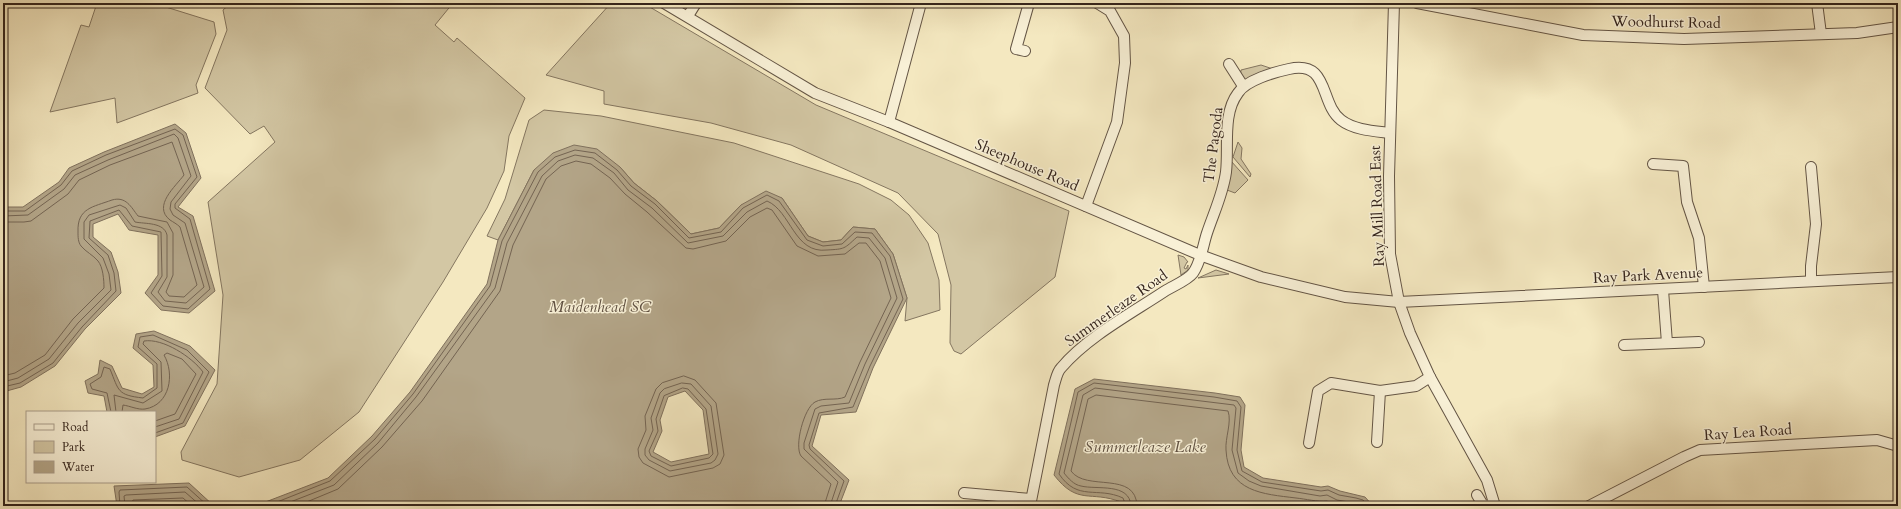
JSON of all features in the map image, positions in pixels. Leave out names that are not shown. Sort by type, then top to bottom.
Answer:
[{"type":"street","name":"Sheephouse Road","points":[[664,3],[815,93],[889,122],[1200,255],[1261,277],[1345,297],[1399,302]]},
{"type":"street","points":[[688,16],[696,3]]},
{"type":"street","points":[[889,122],[921,3]]},
{"type":"street","points":[[1018,52],[1029,3]]},
{"type":"street","points":[[1086,206],[1117,122],[1125,63],[1124,36],[1110,11],[1097,3]]},
{"type":"street","name":"Ray Mill Road East","points":[[1394,3],[1390,133],[1390,254],[1399,302],[1410,333],[1430,377],[1487,480],[1494,506]]},
{"type":"street","name":"Woodhurst Road","points":[[1417,3],[1583,35],[1684,40],[1857,33],[1898,27]]},
{"type":"street","points":[[1817,3],[1821,34]]},
{"type":"street","points":[[1229,64],[1243,86],[1287,69],[1298,67],[1308,70],[1321,80],[1328,101],[1340,119],[1352,126],[1390,133]]},
{"type":"street","name":"The Pagoda","points":[[1200,255],[1223,189],[1230,111],[1234,98],[1243,86]]},
{"type":"street","points":[[1653,164],[1683,166],[1687,202],[1699,238],[1704,287]]},
{"type":"street","points":[[1811,167],[1816,224],[1811,266],[1811,280]]},
{"type":"street","name":"Summerleaze Road","points":[[1031,503],[1054,384],[1060,369],[1093,339],[1193,273],[1200,255]]},
{"type":"street","name":"Ray Park Avenue","points":[[1399,302],[1663,290],[1811,280],[1898,277]]},
{"type":"street","points":[[1663,290],[1667,343]]},
{"type":"street","points":[[1624,345],[1699,342]]},
{"type":"street","points":[[1309,443],[1318,390],[1331,383],[1380,391],[1416,386],[1430,377]]},
{"type":"street","points":[[1377,442],[1380,391]]},
{"type":"street","name":"Ray Lea Road","points":[[1589,506],[1669,464],[1700,450],[1877,440],[1898,446]]},
{"type":"street","points":[[964,493],[1031,503]]},
{"type":"street","points":[[1477,494],[1482,505],[1494,506]]},
{"type":"green space","points":[[97,3],[153,3],[214,22],[216,34],[196,85],[198,93],[117,123],[115,98],[50,112],[81,25],[89,27]]},
{"type":"green space","points":[[231,3],[453,3],[435,25],[454,42],[457,38],[525,98],[509,136],[504,171],[487,208],[443,282],[359,412],[300,460],[239,477],[182,460],[181,452],[217,384],[223,295],[208,202],[275,142],[264,126],[250,134],[205,88],[227,30],[223,10]]},
{"type":"green space","points":[[611,3],[643,3],[816,105],[1069,211],[1055,277],[961,354],[954,351],[950,343],[951,285],[938,234],[898,193],[791,145],[711,123],[604,104],[604,91],[546,75]]},
{"type":"green space","points":[[1261,65],[1276,70],[1247,81],[1242,77],[1241,70]]},
{"type":"green space","points":[[544,110],[601,116],[734,143],[859,184],[891,200],[909,215],[928,243],[939,280],[940,310],[905,321],[907,298],[893,254],[875,229],[853,227],[841,240],[823,242],[808,236],[782,198],[741,205],[719,228],[691,234],[657,201],[634,183],[620,167],[534,170],[498,240],[487,236],[505,199],[529,120]]},
{"type":"green space","points":[[1238,142],[1242,148],[1241,159],[1251,174],[1250,177],[1233,157]]},
{"type":"green space","points":[[1231,161],[1248,180],[1235,193],[1227,190]]},
{"type":"green space","points":[[1178,255],[1184,257],[1188,262],[1184,268],[1186,269],[1188,265],[1188,270],[1181,275]]},
{"type":"green space","points":[[1216,270],[1229,274],[1198,278]]},
{"type":"water","points":[[175,124],[186,133],[201,178],[178,207],[193,216],[215,291],[189,313],[161,310],[145,293],[158,275],[158,235],[129,230],[118,214],[93,224],[93,237],[111,252],[118,272],[121,293],[85,329],[55,366],[21,387],[3,392],[3,207],[23,207],[59,182],[69,168],[104,152]]},
{"type":"water","name":"Maidenhead SC","points":[[574,145],[597,149],[620,167],[634,183],[657,201],[691,234],[719,228],[741,205],[766,191],[782,198],[808,236],[823,242],[841,240],[853,227],[875,229],[893,254],[907,298],[873,368],[856,412],[821,415],[812,446],[849,480],[839,506],[255,506],[328,478],[372,436],[410,392],[487,284],[498,240],[534,170],[553,153]],"holes":[[[685,391],[703,410],[709,454],[671,462],[653,452],[662,431],[660,420],[668,397]]]},
{"type":"water","points":[[154,331],[190,346],[215,370],[185,426],[156,437],[156,411],[107,411],[104,396],[88,393],[85,381],[98,374],[100,360],[112,366],[122,388],[142,394],[154,387],[153,365],[133,348],[136,334]]},
{"type":"water","name":"Summerleaze Lake","points":[[1094,379],[1240,397],[1245,405],[1241,450],[1244,467],[1263,478],[1321,487],[1328,486],[1340,491],[1365,497],[1373,506],[1123,506],[1121,502],[1101,497],[1085,496],[1070,491],[1062,485],[1054,475],[1075,389]]},
{"type":"water","points":[[189,483],[214,506],[117,506],[114,486]]}]
